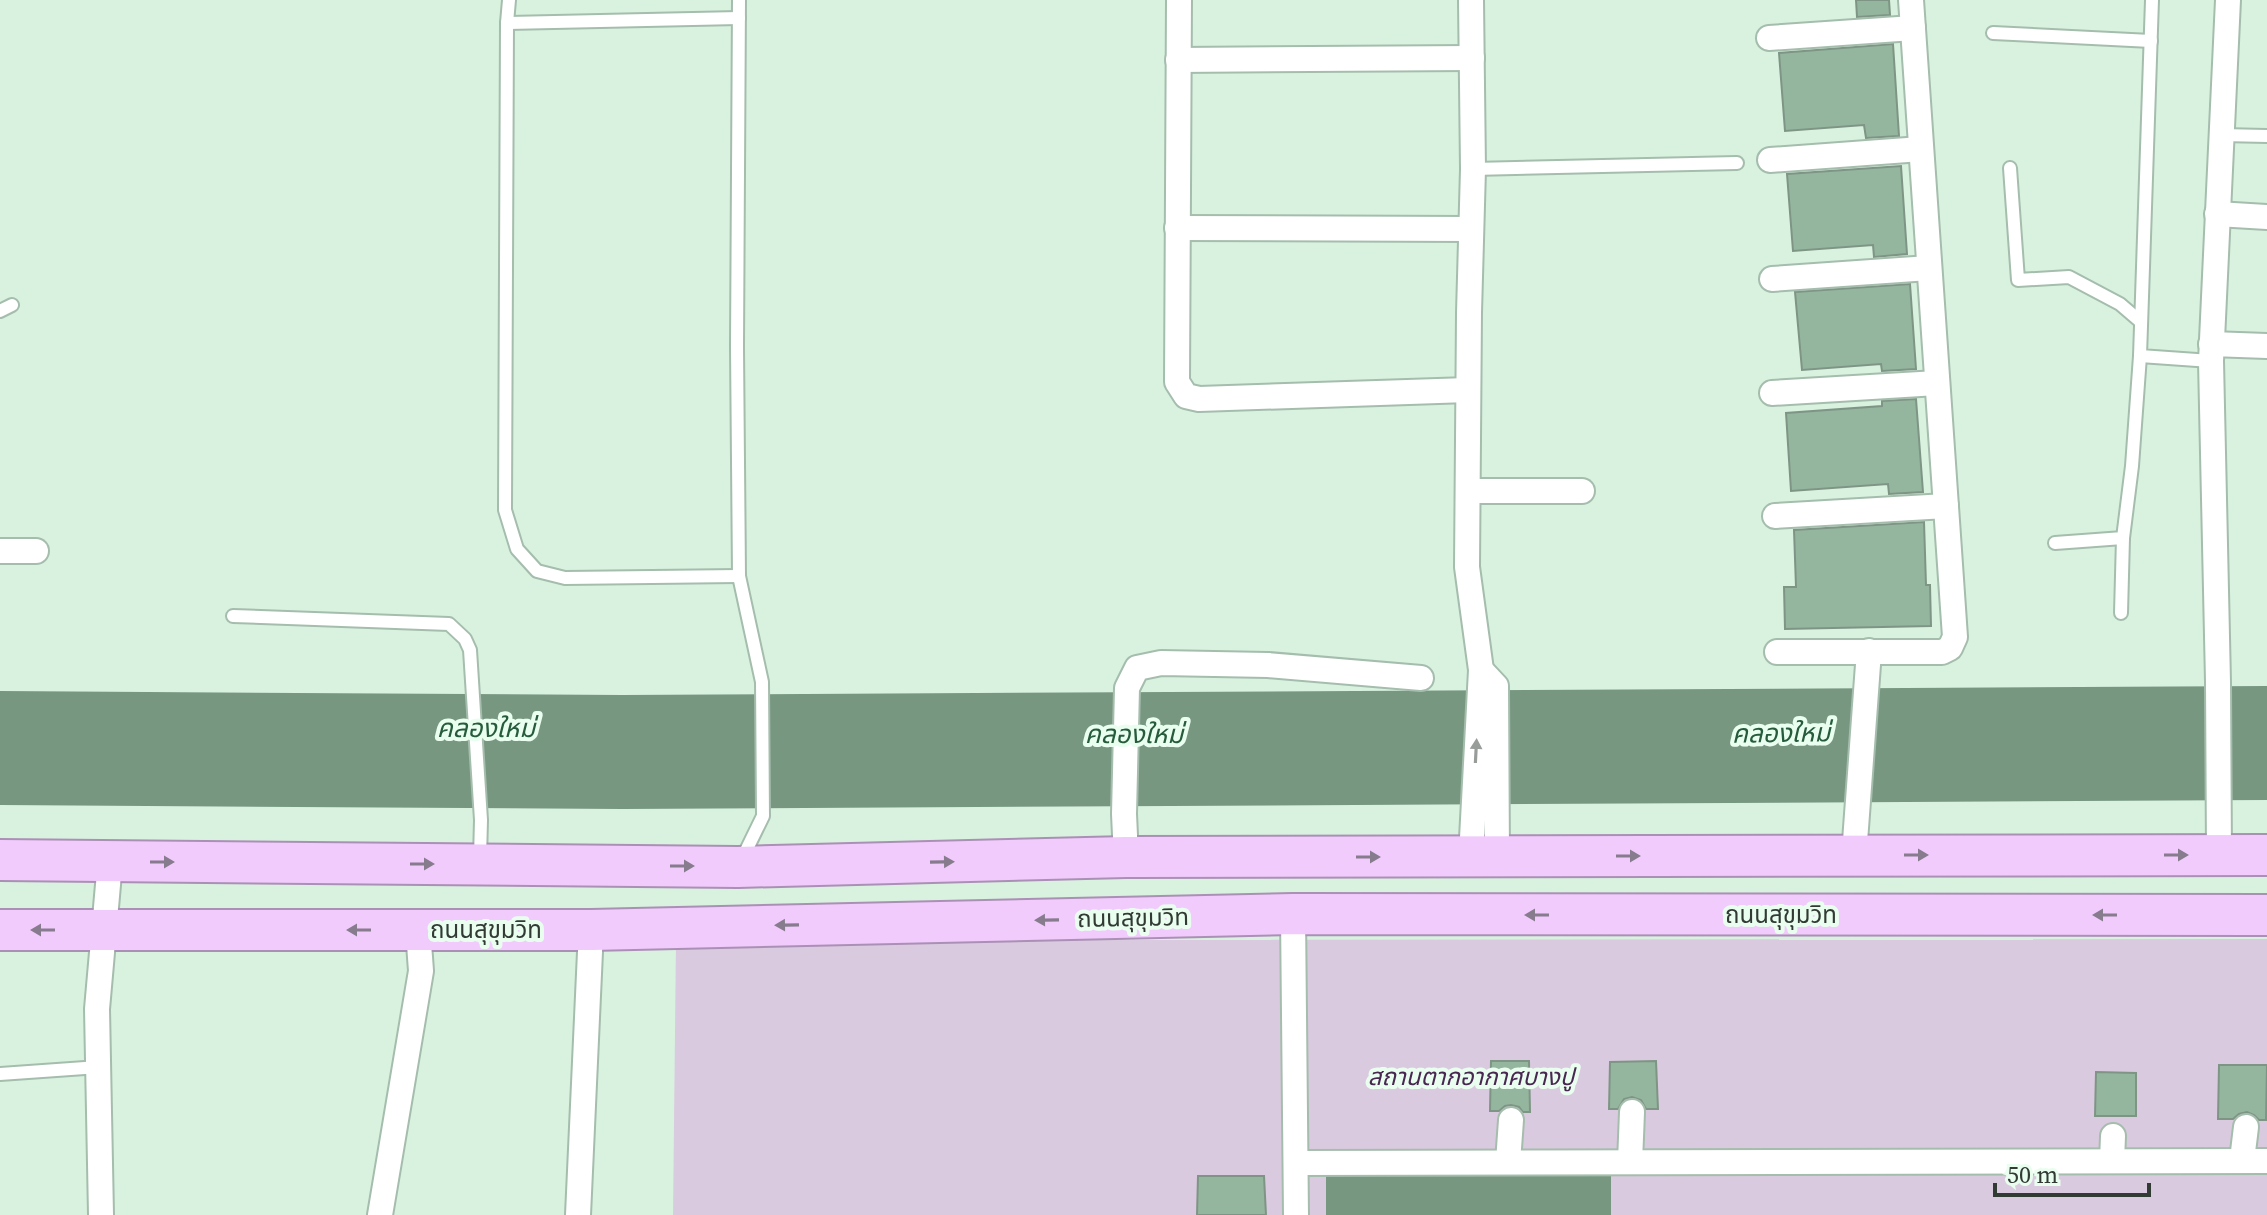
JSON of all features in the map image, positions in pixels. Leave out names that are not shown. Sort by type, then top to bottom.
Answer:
[{"type":"highway","points":[[0,860],[738,867],[1126,857],[1290,857],[1484,838],[1854,855],[2267,855]]},
{"type":"highway","points":[[1290,857],[1293,914]]},
{"type":"highway","name":"ถนนสุขุมวิท","points":[[0,930],[591,930],[1293,914],[2267,915]]},
{"type":"street","points":[[1179,0],[1177,382],[1186,396],[1199,399],[1468,390]]},
{"type":"street","points":[[1471,0],[1473,169],[1467,567],[1485,680],[1484,838]]},
{"type":"street","points":[[1777,652],[1942,652],[1950,648],[1955,637],[1911,0]]},
{"type":"street","points":[[2219,855],[2211,352],[2228,0]]},
{"type":"street","points":[[1769,38],[1913,28]]},
{"type":"street","points":[[1178,60],[1472,58]]},
{"type":"street","points":[[1770,160],[1921,149]]},
{"type":"street","points":[[2217,214],[2267,217]]},
{"type":"street","points":[[1177,228],[1471,229]]},
{"type":"street","points":[[1772,279],[1929,268]]},
{"type":"street","points":[[2211,352],[2267,346]]},
{"type":"street","points":[[1772,393],[1937,383]]},
{"type":"street","points":[[1468,491],[1582,491]]},
{"type":"street","points":[[1775,516],[1946,506]]},
{"type":"street","points":[[0,551],[36,551]]},
{"type":"street","points":[[1854,855],[1869,651]]},
{"type":"street","points":[[1126,857],[1127,688],[1137,668],[1161,663],[1268,665],[1421,678]]},
{"type":"street","points":[[101,1215],[97,1009],[110,862]]},
{"type":"street","points":[[1293,914],[1296,1215]]},
{"type":"street","points":[[380,1215],[421,971],[418,930]]},
{"type":"street","points":[[578,1215],[591,930]]},
{"type":"street","points":[[1630,1162],[1632,1112]]},
{"type":"street","points":[[1508,1162],[1511,1120]]},
{"type":"street","points":[[2242,1160],[2246,1127]]},
{"type":"street","points":[[2112,1161],[2113,1136]]},
{"type":"street","points":[[1296,1163],[2267,1161]]},
{"type":"lane","points":[[509,0],[505,510],[517,549],[537,571],[565,578],[739,576]]},
{"type":"lane","points":[[738,867],[763,816],[762,682],[739,576],[739,0]]},
{"type":"lane","points":[[2121,613],[2123,538],[2140,356],[2152,0]]},
{"type":"lane","points":[[507,23],[739,18]]},
{"type":"lane","points":[[1993,33],[2151,41]]},
{"type":"lane","points":[[2221,135],[2267,136]]},
{"type":"lane","points":[[1473,169],[1737,163]]},
{"type":"lane","points":[[2010,168],[2018,280],[2069,277],[2120,304],[2141,322]]},
{"type":"lane","points":[[0,311],[12,305]]},
{"type":"lane","points":[[2140,356],[2211,352]]},
{"type":"lane","points":[[2055,543],[2123,538]]},
{"type":"lane","points":[[233,616],[449,624],[465,639],[470,650],[481,820],[480,865]]},
{"type":"lane","points":[[0,1074],[99,1067]]},
{"type":"green space","name":"สถานตากอากาศบางปู","points":[[2267,939],[2267,1215],[673,1215],[676,940]]},
{"type":"water","name":"คลองใหม่","points":[[2267,686],[2267,800],[622,809],[0,805],[0,691],[622,695]]},
{"type":"water","points":[[1326,1174],[1611,1174],[1611,1215],[1326,1215]]},
{"type":"building","points":[[1856,0],[1889,0],[1890,15],[1857,17]]},
{"type":"building","points":[[1893,44],[1899,136],[1866,138],[1864,125],[1785,131],[1779,53]]},
{"type":"building","points":[[1901,166],[1907,254],[1874,257],[1873,245],[1793,251],[1787,174]]},
{"type":"building","points":[[1910,284],[1916,369],[1882,371],[1881,364],[1802,370],[1795,292]]},
{"type":"building","points":[[1916,399],[1923,492],[1889,494],[1888,484],[1791,491],[1786,413],[1882,406],[1882,401]]},
{"type":"building","points":[[1924,522],[1931,626],[1785,629],[1784,587],[1796,587],[1794,530]]},
{"type":"building","points":[[1491,1061],[1529,1061],[1530,1112],[1523,1112],[1511,1105],[1499,1111],[1490,1111]]},
{"type":"building","points":[[1656,1061],[1658,1109],[1646,1109],[1641,1100],[1632,1097],[1624,1099],[1618,1109],[1609,1109],[1610,1062]]},
{"type":"building","points":[[2219,1065],[2267,1065],[2266,1120],[2259,1120],[2247,1112],[2233,1119],[2218,1119]]},
{"type":"building","points":[[2096,1072],[2136,1073],[2136,1116],[2095,1116]]},
{"type":"building","points":[[1198,1176],[1264,1176],[1266,1215],[1197,1215]]}]
